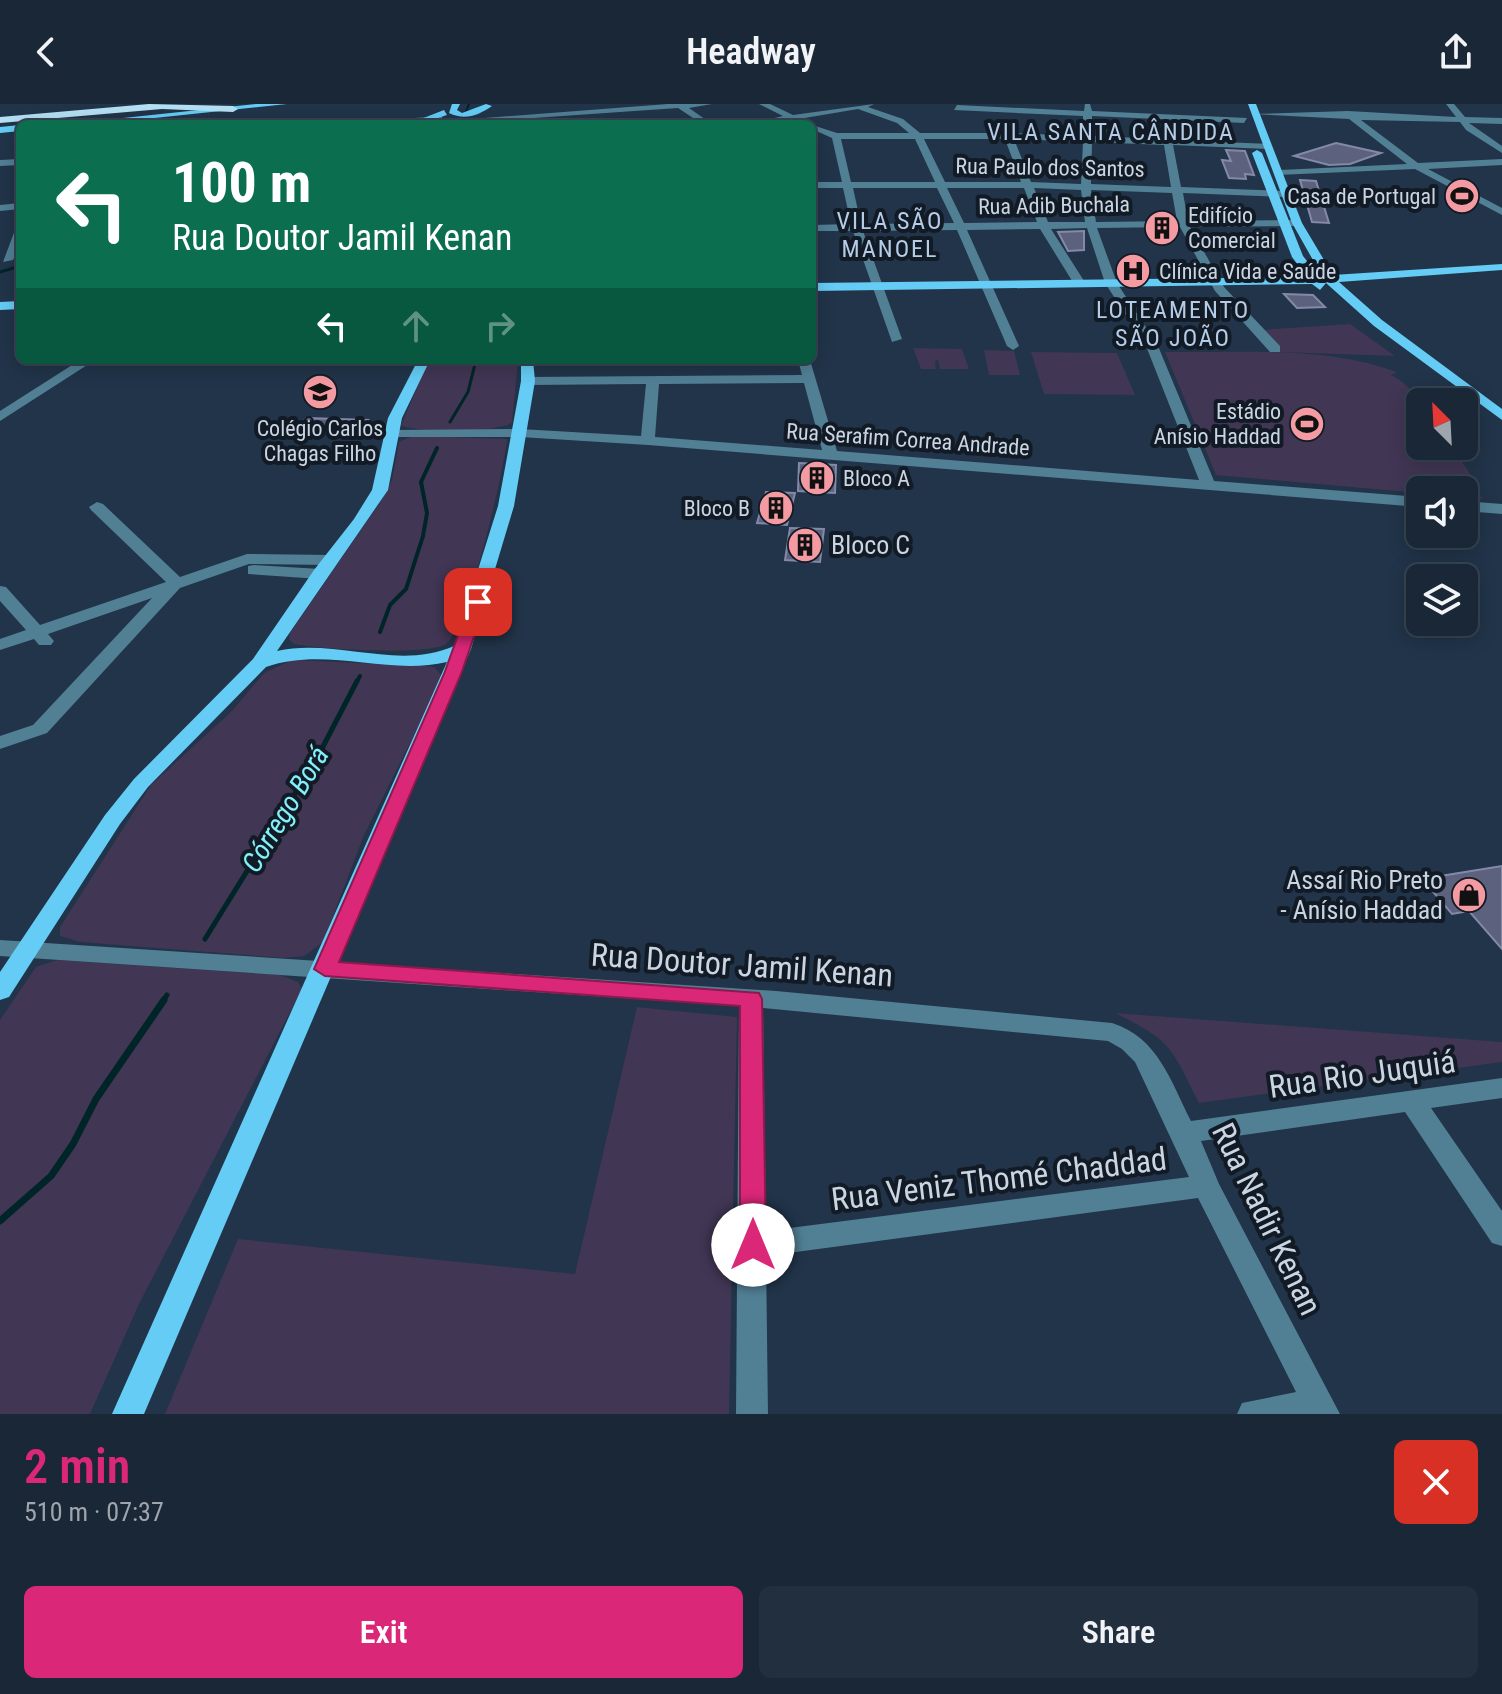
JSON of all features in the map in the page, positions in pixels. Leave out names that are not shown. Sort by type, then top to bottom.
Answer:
[{"type":"highway","points":[[0,115],[108,104]]},
{"type":"highway","points":[[0,115],[123,104]]},
{"type":"highway","points":[[56,116],[184,104]]},
{"type":"highway","points":[[0,115],[56,116],[166,107],[233,109]]},
{"type":"main road","points":[[113,120],[283,104]]},
{"type":"main road","points":[[454,104],[452,111],[462,115],[474,114],[488,105]]},
{"type":"main road","points":[[441,118],[454,104]]},
{"type":"main road","points":[[1240,104],[1282,223],[1326,283],[1411,362],[1445,388]]},
{"type":"main road","points":[[1244,120],[1255,113],[1297,223],[1326,283],[1502,416]]},
{"type":"main road","points":[[441,118],[473,120]]},
{"type":"main road","points":[[1266,172],[1280,173]]},
{"type":"main road","points":[[1404,278],[1502,267]]},
{"type":"main road","points":[[816,294],[878,290],[1217,286],[1502,275]]},
{"type":"main road","points":[[990,288],[1080,284],[1112,286]]},
{"type":"main road","points":[[816,287],[878,290]]},
{"type":"main road","points":[[1411,362],[1426,361]]},
{"type":"main road","points":[[0,991],[112,820],[141,783],[260,663],[325,567],[361,521],[380,490],[395,418],[422,364]]},
{"type":"main road","points":[[128,1414],[325,969],[445,667],[462,649],[506,506],[528,370]]},
{"type":"main road","points":[[1478,413],[1502,432]]},
{"type":"main road","points":[[277,639],[283,648],[296,654]]},
{"type":"main road","points":[[260,663],[296,654],[445,667]]},
{"type":"street","points":[[521,120],[556,104]]},
{"type":"street","points":[[521,120],[600,108],[708,104]]},
{"type":"street","points":[[763,104],[799,120]]},
{"type":"street","points":[[811,120],[864,106],[892,104]]},
{"type":"street","points":[[1341,104],[1350,117],[1416,166],[1502,212]]},
{"type":"street","points":[[1450,104],[1461,120],[1502,150]]},
{"type":"street","points":[[678,105],[702,120]]},
{"type":"street","points":[[864,106],[900,121],[918,136],[990,288],[1013,346]]},
{"type":"street","points":[[952,106],[979,113],[1088,110],[1244,120]]},
{"type":"street","points":[[1088,110],[1086,187],[1091,225],[1112,286],[1152,346],[1208,484]]},
{"type":"street","points":[[979,113],[1008,136],[1044,226],[1080,284]]},
{"type":"street","points":[[1164,113],[1183,224],[1217,286],[1275,349]]},
{"type":"street","points":[[1255,113],[1502,121]]},
{"type":"street","points":[[816,128],[836,136],[1008,136],[1268,146]]},
{"type":"street","points":[[836,136],[857,228],[896,339]]},
{"type":"street","points":[[1280,173],[1502,162]]},
{"type":"street","name":"Rua Paulo dos Santos","points":[[816,185],[1028,185],[1286,194]]},
{"type":"street","name":"Rua Adib Buchala","points":[[816,228],[1297,223]]},
{"type":"street","points":[[3,260],[16,237]]},
{"type":"street","points":[[2,414],[83,364]]},
{"type":"street","points":[[805,364],[830,454]]},
{"type":"street","points":[[528,370],[653,380],[809,379]]},
{"type":"street","points":[[648,441],[653,380]]},
{"type":"street","name":"Rua Serafim Correa Andrade","points":[[392,434],[520,433],[648,441],[1406,501]]},
{"type":"street","points":[[97,507],[176,582]]},
{"type":"street","points":[[1478,507],[1502,509]]},
{"type":"street","points":[[0,645],[41,636],[159,600],[249,565]]},
{"type":"street","points":[[0,656],[41,636],[176,582],[249,565],[325,567]]},
{"type":"street","points":[[0,743],[40,729],[176,582]]},
{"type":"street","points":[[0,591],[41,636]]},
{"type":"street","name":"Rua Doutor Jamil Kenan","points":[[0,948],[751,999],[1086,1028],[1112,1032],[1131,1042],[1145,1056]]},
{"type":"street","points":[[751,999],[752,1414]]},
{"type":"street","name":"Rua Nadir Kenan","points":[[1145,1056],[1184,1133],[1206,1186],[1321,1408]]},
{"type":"street","name":"Rua Rio Juquiá","points":[[1184,1133],[1502,1088]]},
{"type":"street","points":[[1412,1101],[1502,1234]]},
{"type":"street","name":"Rua Veniz Thomé Chaddad","points":[[753,1245],[1206,1186]]},
{"type":"street","points":[[1253,1414],[1321,1408]]},
{"type":"shaded area","points":[[1350,324],[1395,356],[1280,352],[1260,330]]},
{"type":"shaded area","points":[[913,348],[962,349],[969,369],[940,369],[938,360],[935,361],[936,369],[921,369]]},
{"type":"shaded area","points":[[984,350],[1014,351],[1020,375],[989,375]]},
{"type":"shaded area","points":[[1031,352],[1117,353],[1135,395],[1044,394]]},
{"type":"shaded area","name":"Estádio Anísio Haddad","points":[[1165,352],[1312,354],[1369,363],[1397,372],[1391,375],[1409,388],[1406,388],[1406,460],[1461,460],[1471,475],[1406,476],[1406,492],[1216,475]]},
{"type":"shaded area","points":[[427,364],[518,364],[512,423],[456,431],[423,430],[401,425]]},
{"type":"shaded area","points":[[413,436],[507,439],[474,582],[454,633],[446,644],[418,650],[326,648],[294,644],[289,639],[290,633],[381,501],[392,480],[399,442]]},
{"type":"shaded area","points":[[292,660],[434,667],[443,677],[364,835],[323,942],[304,956],[284,958],[80,942],[60,936],[60,927],[151,785],[232,711],[264,673]]},
{"type":"shaded area","points":[[57,960],[280,975],[298,982],[302,989],[139,1304],[90,1414],[0,1414],[0,1020],[36,967]]},
{"type":"shaded area","points":[[637,1007],[737,1017],[729,1414],[165,1414],[238,1239],[575,1274]]},
{"type":"shaded area","points":[[1115,1013],[1502,1042],[1502,1062],[1199,1103],[1168,1048],[1148,1031]]},
{"type":"building","points":[[1336,143],[1381,153],[1350,164],[1329,165],[1294,156]]},
{"type":"building","points":[[1226,150],[1245,151],[1254,175],[1245,174],[1246,179],[1229,178],[1222,160],[1231,161]]},
{"type":"building","points":[[1300,180],[1316,181],[1329,223],[1312,222]]},
{"type":"building","points":[[1084,231],[1084,250],[1068,251],[1058,232]]},
{"type":"building","points":[[1284,294],[1313,295],[1325,307],[1297,308]]},
{"type":"building","points":[[306,418],[368,420],[360,433],[297,431]]},
{"type":"building","name":"Bloco A","points":[[799,463],[836,465],[835,493],[798,491]]},
{"type":"building","name":"Bloco B","points":[[766,492],[795,493],[787,525],[757,523]]},
{"type":"building","name":"Bloco C","points":[[790,528],[824,529],[820,562],[785,560]]},
{"type":"building","name":"Assaí Rio Preto - Anísio Haddad","points":[[1502,866],[1502,949],[1469,911],[1452,914],[1422,879]]},
{"type":"waterway","name":"Córrego Borá","points":[[466,112],[469,104]]},
{"type":"waterway","points":[[0,272],[16,267]]},
{"type":"waterway","name":"Córrego Borá","points":[[450,422],[468,392],[475,364]]},
{"type":"waterway","name":"Córrego Borá","points":[[380,632],[390,605],[406,589],[423,536],[427,513],[421,482],[437,448]]},
{"type":"waterway","name":"Córrego Borá","points":[[356,683],[360,676]]},
{"type":"waterway","name":"Córrego Borá","points":[[205,939],[317,758],[357,681]]},
{"type":"waterway","name":"Córrego Borá","points":[[162,1002],[167,995]]},
{"type":"waterway","name":"Córrego Borá","points":[[0,1221],[51,1176],[73,1144],[96,1099],[164,1000]]},
{"type":"place","name":"Casa de Portugal","points":[[1462,196]]},
{"type":"place","name":"Edifício Comercial","points":[[1162,228]]},
{"type":"place","name":"Clínica Vida e Saúde","points":[[1133,271]]},
{"type":"place","name":"Colégio Carlos Chagas Filho","points":[[320,392]]},
{"type":"place","name":"Estádio Anísio Haddad","points":[[1307,424]]},
{"type":"place","name":"Bloco A","points":[[817,478]]},
{"type":"place","name":"Bloco B","points":[[776,508]]},
{"type":"place","name":"Bloco C","points":[[805,545]]},
{"type":"place","name":"Assaí Rio Preto - Anísio Haddad","points":[[1469,895]]},
{"type":"district","name":"VILA SANTA CÂNDIDA","points":[[1111,132]]},
{"type":"district","name":"VILA SÃO MANOEL","points":[[890,235]]},
{"type":"district","name":"LOTEAMENTO SÃO JOÃO","points":[[1173,324]]},
{"type":"route","points":[[478,602],[453,674],[325,969],[751,999],[753,1245]]}]
